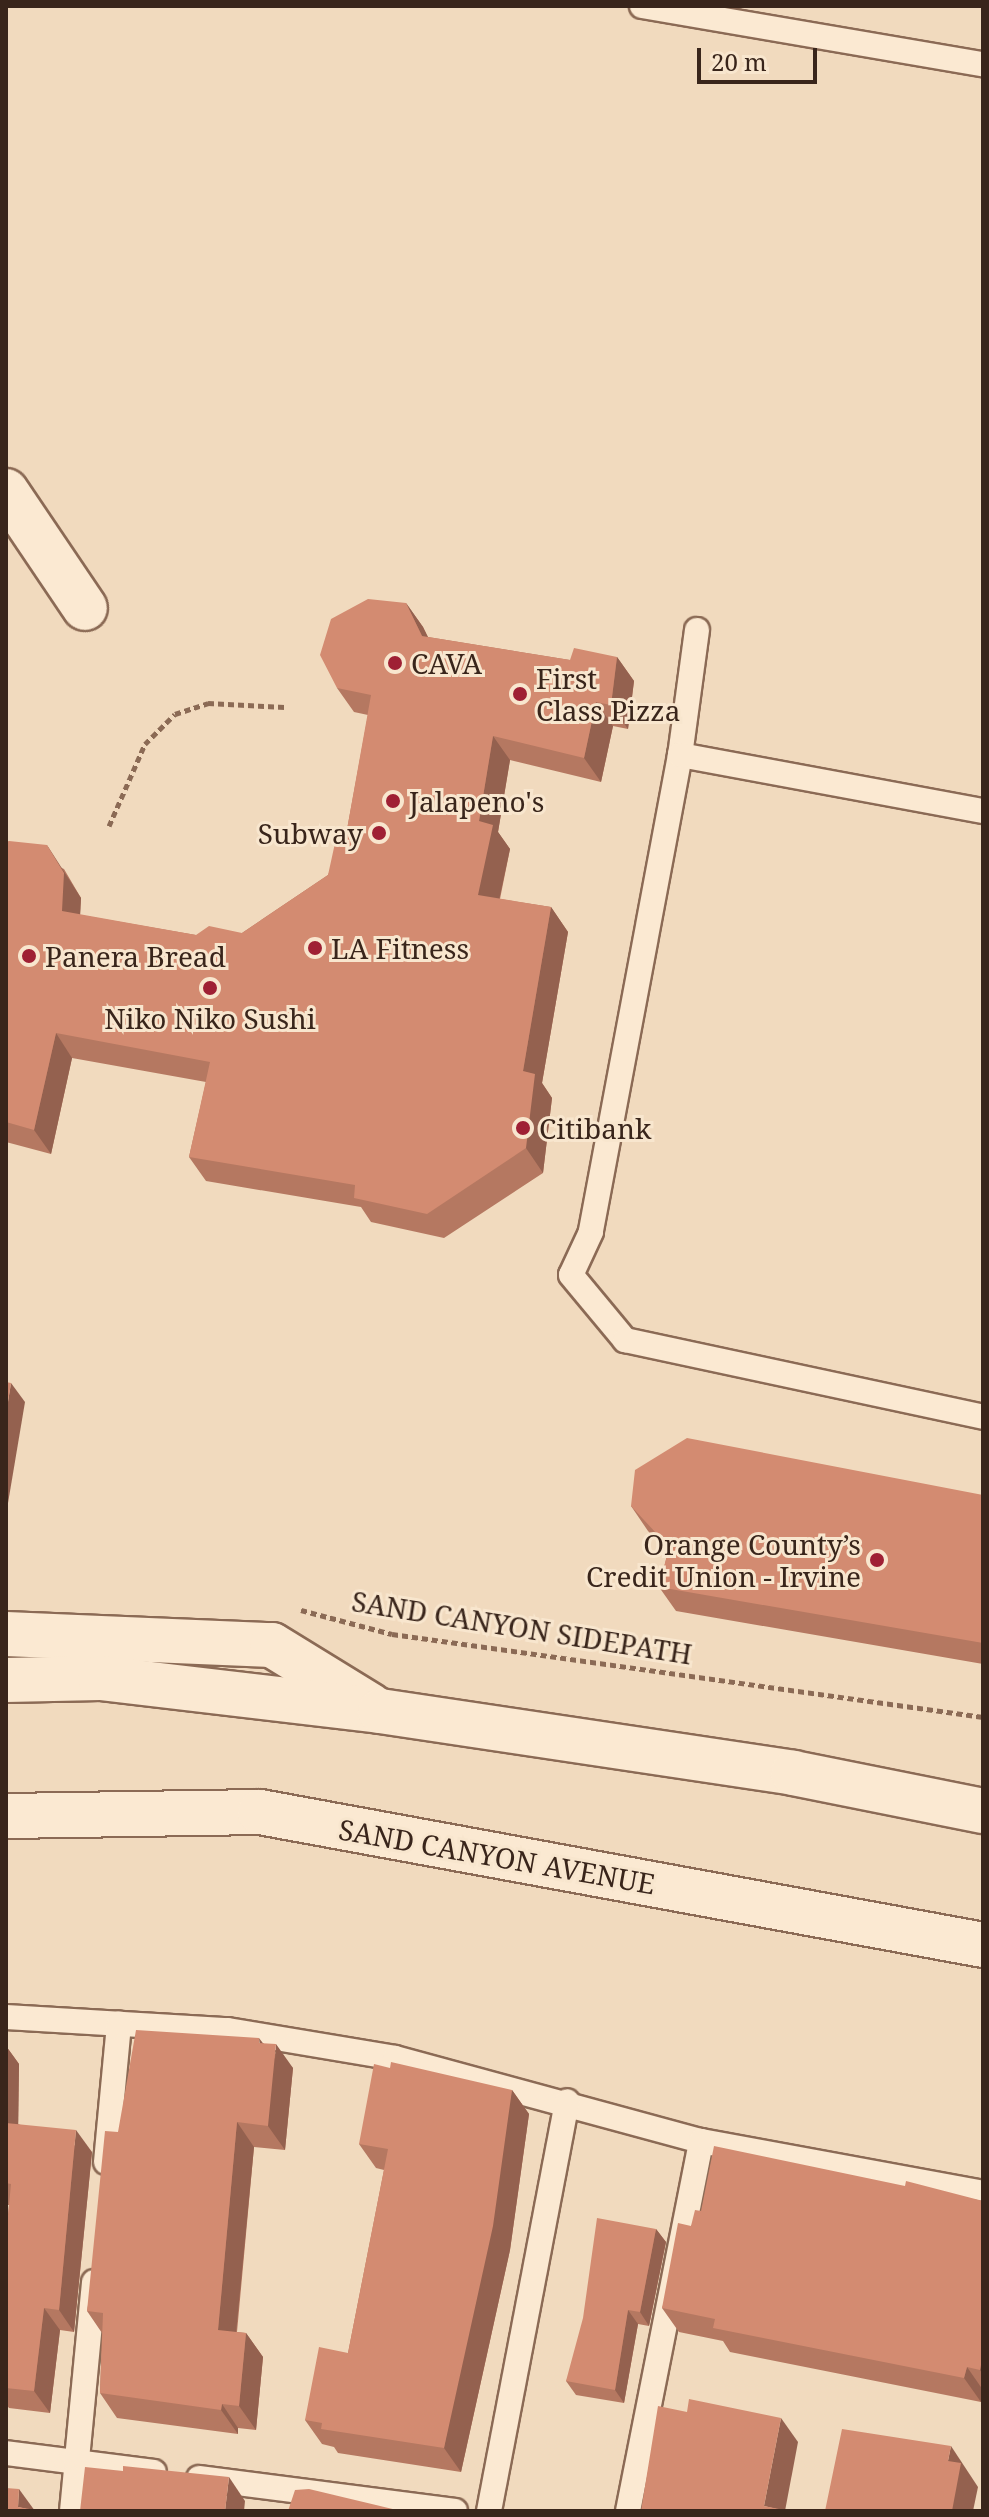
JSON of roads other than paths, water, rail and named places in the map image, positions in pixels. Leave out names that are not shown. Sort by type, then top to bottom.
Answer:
[{"type":"main road","points":[[6,491],[85,608]]},
{"type":"main road","points":[[6,1634],[272,1645],[380,1711]]},
{"type":"main road","points":[[6,1680],[100,1678],[380,1711],[793,1773],[983,1811]]},
{"type":"main road","name":"SAND CANYON AVENUE","points":[[6,1816],[260,1812],[983,1945]]},
{"type":"lane","points":[[642,6],[983,64]]},
{"type":"lane","points":[[697,630],[680,755],[591,1232],[571,1275],[625,1340],[983,1417]]},
{"type":"lane","points":[[680,755],[983,811]]},
{"type":"lane","points":[[6,2017],[228,2030],[395,2058],[567,2101],[701,2141],[983,2193]]},
{"type":"lane","points":[[104,2180],[119,2024]]},
{"type":"lane","points":[[489,2511],[567,2101]]},
{"type":"lane","points":[[628,2511],[701,2141]]},
{"type":"lane","points":[[72,2511],[96,2259]]},
{"type":"lane","points":[[6,2453],[455,2511]]},
{"type":"place","name":"CAVA","points":[[395,663]]},
{"type":"place","name":"First Class Pizza","points":[[520,694]]},
{"type":"place","name":"Jalapeno's","points":[[393,801]]},
{"type":"place","name":"Subway","points":[[379,833]]},
{"type":"place","name":"LA Fitness","points":[[315,948]]},
{"type":"place","name":"Panera Bread","points":[[29,956]]},
{"type":"place","name":"Niko Niko Sushi","points":[[210,988]]},
{"type":"place","name":"Citibank","points":[[523,1128]]},
{"type":"place","name":"Orange County’s Credit Union - Irvine","points":[[877,1560]]}]
